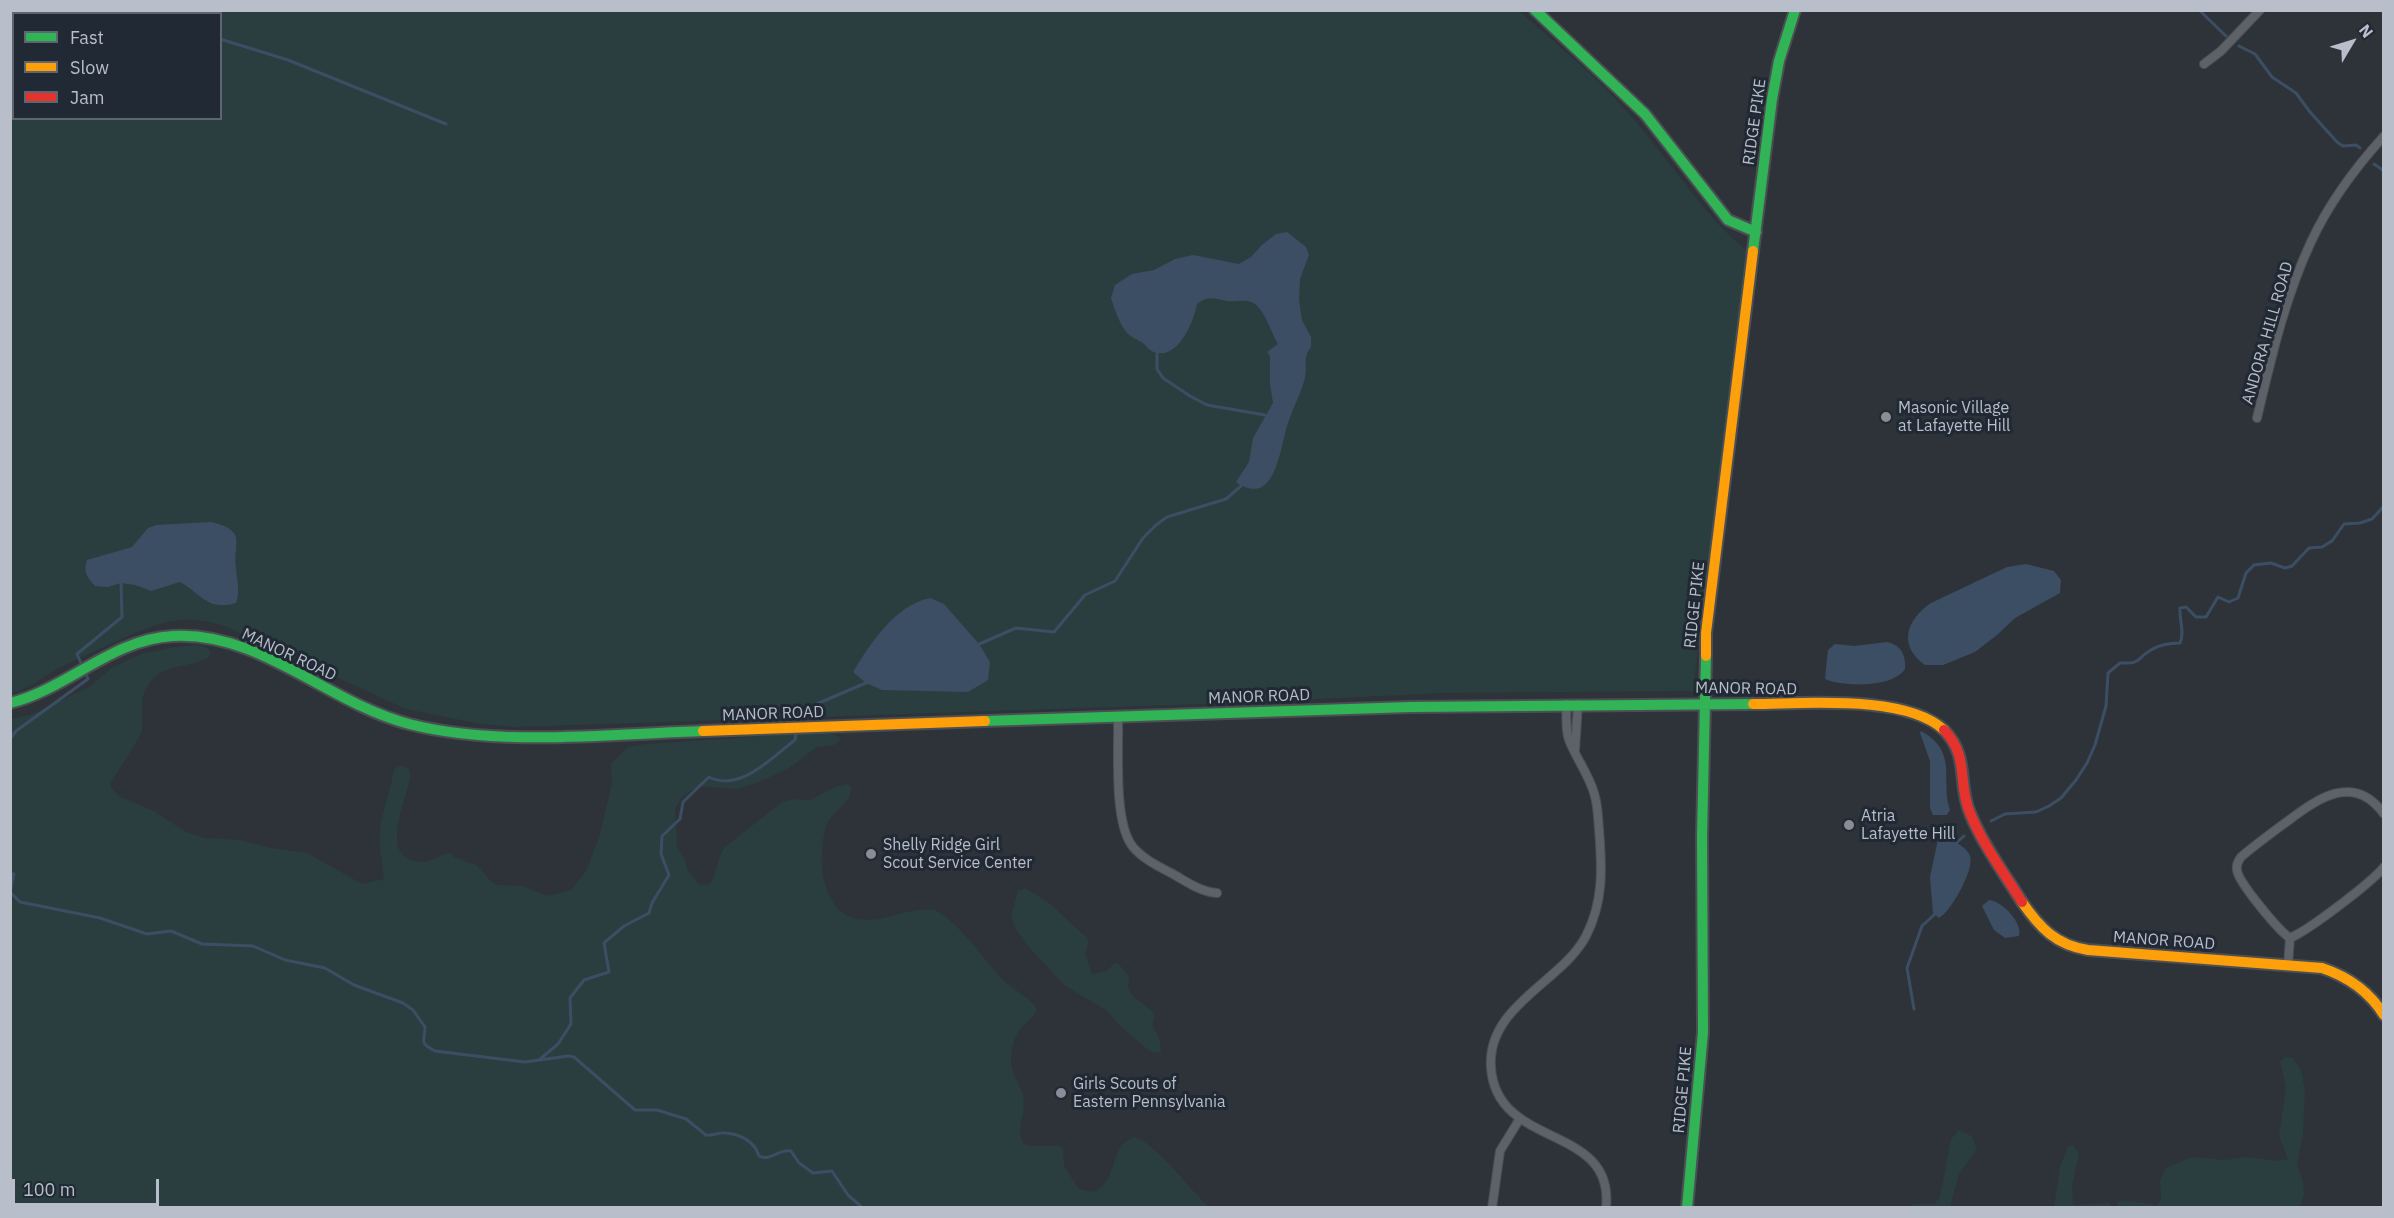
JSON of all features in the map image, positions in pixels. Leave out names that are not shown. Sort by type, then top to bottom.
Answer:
[{"type":"street","points":[[1534,10],[1645,114],[1728,220],[1756,232]]},
{"type":"street","name":"RIDGE PIKE","points":[[1687,1208],[1702,1032],[1702,837],[1706,633],[1779,61],[1795,10]]},
{"type":"street","points":[[2204,64],[2221,51],[2260,10]]},
{"type":"street","name":"ANDORA HILL ROAD","points":[[2257,418],[2284,315],[2311,241],[2343,187],[2384,136]]},
{"type":"street","name":"MANOR ROAD","points":[[10,703],[33,696],[90,666],[140,644],[162,638],[189,635],[236,646],[366,708],[406,723],[486,736],[549,737],[1118,716],[1566,704],[1704,703],[1895,709],[1921,714],[1936,723],[1953,741],[1962,766],[1964,797],[1969,812],[2031,915],[2041,929],[2054,940],[2069,947],[2088,950],[2322,968],[2347,978],[2369,994],[2384,1015]]},
{"type":"street","points":[[1566,704],[1568,734],[1596,801],[1602,866],[1600,894],[1591,925],[1575,953],[1522,1002],[1501,1029],[1494,1044],[1491,1070],[1504,1105],[1519,1120],[1587,1156],[1603,1178],[1606,1208]]},
{"type":"street","points":[[1575,750],[1578,704]]},
{"type":"street","points":[[1118,716],[1121,809],[1126,836],[1134,849],[1146,859],[1199,888],[1217,893]]},
{"type":"street","points":[[2290,938],[2277,928],[2238,875],[2237,864],[2241,856],[2327,794],[2342,792],[2357,794],[2371,801],[2384,814]]},
{"type":"street","points":[[2290,938],[2374,878],[2384,867]]},
{"type":"street","points":[[2288,965],[2290,938]]},
{"type":"street","points":[[1492,1208],[1500,1151],[1519,1120]]},
{"type":"shaded area","points":[[10,11],[1519,11],[1604,87],[1645,132],[1700,203],[1747,251],[1693,691],[1443,693],[1236,703],[515,727],[480,724],[406,709],[227,627],[211,622],[182,620],[142,630],[72,661],[11,693]]},
{"type":"shaded area","points":[[200,645],[210,650],[210,655],[198,662],[165,670],[146,688],[142,700],[141,733],[111,782],[111,788],[119,796],[152,810],[186,832],[204,838],[240,840],[271,848],[307,853],[362,884],[384,879],[380,843],[381,823],[394,769],[400,766],[409,769],[410,775],[397,840],[400,851],[409,859],[427,862],[450,853],[454,857],[476,865],[493,883],[522,886],[548,896],[571,890],[586,871],[599,838],[612,783],[611,764],[628,747],[826,732],[840,737],[839,742],[834,745],[817,747],[789,768],[759,782],[738,789],[699,786],[682,797],[675,809],[677,847],[685,859],[688,871],[700,885],[708,885],[712,881],[725,847],[782,802],[795,799],[811,800],[835,787],[847,784],[851,787],[851,793],[827,824],[822,853],[825,884],[839,910],[851,917],[867,920],[916,910],[935,910],[954,924],[1003,980],[1037,1009],[1017,1034],[1011,1053],[1013,1072],[1024,1098],[1020,1134],[1024,1144],[1060,1146],[1063,1150],[1064,1166],[1079,1189],[1094,1192],[1108,1179],[1116,1156],[1125,1142],[1134,1137],[1162,1157],[1209,1207],[11,1208],[11,719],[30,715],[91,686],[111,668],[141,654]]},
{"type":"shaded area","points":[[1025,888],[1048,902],[1087,938],[1089,942],[1085,953],[1092,974],[1107,971],[1114,963],[1118,963],[1129,977],[1128,988],[1132,995],[1154,1013],[1152,1024],[1160,1040],[1161,1052],[1154,1053],[1147,1049],[1119,1025],[1107,1011],[1064,985],[1029,947],[1017,931],[1011,917],[1018,891]]},
{"type":"shaded area","points":[[2285,1057],[2293,1058],[2301,1070],[2305,1090],[2303,1135],[2297,1165],[2303,1181],[2304,1195],[2300,1206],[2117,1207],[2118,1202],[2122,1200],[2157,1205],[2161,1199],[2160,1181],[2165,1169],[2191,1157],[2224,1160],[2246,1157],[2278,1161],[2288,1159],[2279,1136],[2286,1088],[2280,1062]]},
{"type":"shaded area","points":[[1959,1130],[1972,1136],[1977,1149],[1959,1174],[1950,1207],[1909,1207],[1914,1204],[1934,1204],[1940,1197],[1951,1139]]},
{"type":"shaded area","points":[[2073,1145],[2079,1154],[2072,1185],[2073,1205],[2109,1203],[2112,1207],[2054,1207],[2060,1167],[2068,1146]]},
{"type":"water","points":[[1287,232],[1306,247],[1309,255],[1300,279],[1299,300],[1302,320],[1311,337],[1311,347],[1306,359],[1305,378],[1288,423],[1274,472],[1268,482],[1260,488],[1249,488],[1236,482],[1249,462],[1253,438],[1273,403],[1270,356],[1267,352],[1278,344],[1260,309],[1249,301],[1205,299],[1197,304],[1183,338],[1170,351],[1163,353],[1153,351],[1127,333],[1119,321],[1111,298],[1115,285],[1132,274],[1154,270],[1175,259],[1193,255],[1239,264],[1251,257],[1276,234]]},
{"type":"water","points":[[211,522],[228,528],[236,536],[238,597],[236,603],[218,605],[212,603],[180,582],[151,591],[121,583],[108,587],[95,586],[86,574],[87,560],[132,547],[148,528],[156,525]]},
{"type":"water","points":[[2026,564],[2054,571],[2061,580],[2060,593],[2015,618],[1975,652],[1943,665],[1925,665],[1916,657],[1908,641],[1908,632],[1911,624],[1923,609],[2007,567]]},
{"type":"water","points":[[930,598],[944,604],[979,644],[990,662],[988,680],[968,692],[882,690],[866,683],[853,672],[876,638],[895,617],[917,602]]},
{"type":"water","points":[[1887,642],[1899,648],[1905,659],[1905,669],[1899,675],[1890,680],[1867,684],[1833,682],[1825,679],[1828,650],[1835,644],[1854,646]]},
{"type":"water","points":[[1921,731],[1933,739],[1944,757],[1950,810],[1947,815],[1933,815],[1930,808],[1930,761]]},
{"type":"water","points":[[1944,836],[1966,850],[1971,862],[1960,890],[1949,908],[1939,918],[1933,913],[1930,877],[1938,839]]},
{"type":"water","points":[[1989,900],[2000,904],[2015,919],[2019,936],[2005,938],[1994,930],[1982,906]]},
{"type":"waterway","points":[[64,10],[88,12]]},
{"type":"waterway","points":[[2199,10],[2226,36]]},
{"type":"waterway","points":[[222,40],[288,60],[446,124]]},
{"type":"waterway","points":[[2239,46],[2255,54],[2272,77],[2296,93],[2337,142],[2343,146],[2356,145],[2360,148]]},
{"type":"waterway","points":[[2374,164],[2384,171]]},
{"type":"waterway","points":[[1157,352],[1157,369],[1163,378],[1190,396],[1207,405],[1265,415]]},
{"type":"waterway","points":[[977,645],[1016,628],[1054,632],[1085,595],[1115,581],[1143,538],[1156,525],[1167,517],[1226,499],[1241,486]]},
{"type":"waterway","points":[[1991,821],[2005,814],[2036,812],[2061,798],[2087,763],[2095,745],[2106,706],[2108,673],[2120,663],[2136,662],[2146,653],[2158,647],[2180,643],[2182,635],[2180,608],[2186,607],[2196,617],[2206,617],[2218,597],[2229,602],[2238,598],[2246,573],[2254,565],[2271,563],[2285,568],[2292,566],[2309,548],[2322,547],[2332,541],[2344,524],[2360,523],[2372,519],[2384,506]]},
{"type":"waterway","points":[[10,739],[16,731],[88,679],[77,654],[122,617],[121,583]]},
{"type":"waterway","points":[[796,725],[797,715],[805,709],[868,682]]},
{"type":"waterway","points":[[539,1060],[558,1044],[571,1024],[570,998],[584,980],[609,972],[604,943],[624,926],[649,913],[652,903],[669,875],[661,854],[662,836],[680,819],[683,802],[709,777],[721,781],[732,780],[755,771],[795,740],[796,732]]},
{"type":"waterway","points":[[1955,844],[1964,836]]},
{"type":"waterway","points":[[10,873],[14,874],[10,892]]},
{"type":"waterway","points":[[10,892],[20,902],[100,918],[147,934],[171,931],[202,944],[253,946],[285,960],[325,968],[354,985],[403,1003],[413,1010],[425,1027],[424,1043],[435,1051],[525,1062],[574,1057],[635,1110],[657,1110],[686,1119],[706,1135],[723,1133],[736,1135],[751,1143],[759,1156],[767,1157],[783,1151],[791,1151],[799,1163],[813,1173],[832,1171],[848,1195],[863,1208]]},
{"type":"waterway","points":[[1914,1009],[1907,968],[1922,926],[1936,913]]},
{"type":"traffic: fast","points":[[1535,10],[1645,114],[1728,220],[1756,232]]},
{"type":"traffic: fast","points":[[1753,251],[1772,99],[1779,61],[1795,10]]},
{"type":"traffic: fast","points":[[10,703],[51,687],[130,646],[151,639],[173,636],[205,637],[265,656],[379,714],[409,724],[443,731],[517,737],[703,731]]},
{"type":"traffic: fast","points":[[1687,1208],[1703,1032],[1702,837],[1706,656]]},
{"type":"traffic: fast","points":[[985,721],[1410,707],[1753,704]]},
{"type":"traffic: slow","points":[[1706,656],[1706,633],[1753,251]]},
{"type":"traffic: slow","points":[[1753,704],[1853,703],[1880,706],[1905,711],[1927,719],[1944,730]]},
{"type":"traffic: slow","points":[[703,731],[985,721]]},
{"type":"traffic: slow","points":[[2022,902],[2035,920],[2050,934],[2077,948],[2322,968],[2358,986],[2384,1015]]},
{"type":"traffic: jam","points":[[1944,730],[1957,750],[1966,802],[1975,825],[2022,902]]},
{"type":"place","name":"Masonic Village at Lafayette Hill","points":[[1886,417]]},
{"type":"place","name":"Atria Lafayette Hill","points":[[1849,825]]},
{"type":"place","name":"Shelly Ridge Girl Scout Service Center","points":[[871,854]]},
{"type":"place","name":"Girls Scouts of Eastern Pennsylvania","points":[[1061,1093]]}]
